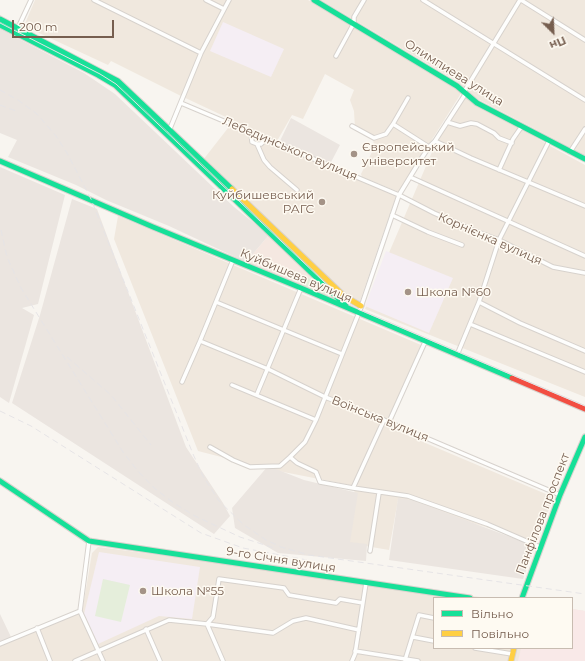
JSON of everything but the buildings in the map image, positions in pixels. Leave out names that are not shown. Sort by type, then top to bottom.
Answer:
[{"type":"street","points":[[16,31],[31,0]]},
{"type":"street","points":[[94,0],[202,53]]},
{"type":"street","points":[[206,0],[224,9]]},
{"type":"street","points":[[168,132],[202,53],[229,0]]},
{"type":"street","name":"Олимпиева улица","points":[[314,0],[457,86],[477,102],[585,159]]},
{"type":"street","points":[[336,56],[354,23],[354,17],[364,0]]},
{"type":"street","points":[[423,0],[585,100]]},
{"type":"street","points":[[210,447],[233,460],[250,467],[280,466],[305,442],[316,420],[361,306],[399,195],[429,147],[448,122],[493,43],[520,0],[585,40]]},
{"type":"street","points":[[0,19],[16,31]]},
{"type":"street","points":[[0,25],[16,31],[115,85],[232,189],[344,296],[361,306]]},
{"type":"street","points":[[352,126],[374,138],[386,134],[408,98]]},
{"type":"street","name":"Лебединського вулиця","points":[[181,103],[399,195]]},
{"type":"street","points":[[448,122],[460,126],[471,123],[477,124],[494,133],[499,138],[512,143]]},
{"type":"street","points":[[392,124],[429,147]]},
{"type":"street","points":[[499,170],[522,126]]},
{"type":"street","points":[[570,152],[585,129]]},
{"type":"street","points":[[168,132],[329,292],[350,310]]},
{"type":"street","points":[[252,133],[252,142],[257,144],[264,160],[297,190]]},
{"type":"street","points":[[257,144],[261,144],[266,139]]},
{"type":"street","points":[[435,141],[470,158],[585,206]]},
{"type":"street","points":[[457,355],[479,302],[499,240],[549,141]]},
{"type":"street","name":"Куйбишева вулиця","points":[[0,161],[585,409]]},
{"type":"street","points":[[410,177],[509,220],[585,256]]},
{"type":"street","points":[[232,189],[232,197]]},
{"type":"street","name":"Корнієнка вулиця","points":[[399,195],[434,213],[499,240],[553,267],[585,274]]},
{"type":"street","name":"Корнієнка вулиця","points":[[392,215],[428,232],[462,245]]},
{"type":"street","points":[[182,382],[233,260]]},
{"type":"street","points":[[257,394],[301,288]]},
{"type":"street","points":[[216,302],[342,354]]},
{"type":"street","points":[[479,302],[520,323],[585,350]]},
{"type":"street","points":[[470,324],[585,372]]},
{"type":"street","name":"Воїнська вулиця","points":[[200,341],[268,369],[325,397],[389,422],[560,495]]},
{"type":"street","points":[[389,422],[425,342]]},
{"type":"street","points":[[232,384],[316,420]]},
{"type":"street","points":[[353,488],[384,420]]},
{"type":"street","name":"Панфілова проспект","points":[[522,597],[560,495],[585,437]]},
{"type":"street","points":[[290,457],[297,463],[316,472],[320,482],[379,493],[408,496],[487,524],[540,547]]},
{"type":"street","points":[[0,481],[89,541],[80,611],[103,661]]},
{"type":"street","points":[[370,551],[379,493]]},
{"type":"street","name":"9-го Січня вулиця","points":[[89,541],[463,597]]},
{"type":"street","points":[[208,624],[213,617],[219,579],[284,588],[289,595],[336,603],[340,599],[363,603]]},
{"type":"street","points":[[352,661],[359,630],[366,583]]},
{"type":"street","points":[[0,644],[80,611]]},
{"type":"street","points":[[405,660],[419,616],[433,618]]},
{"type":"street","points":[[75,661],[169,620],[273,633],[293,621],[306,618],[359,630]]},
{"type":"street","points":[[208,624],[223,661]]},
{"type":"street","points":[[37,628],[50,661]]},
{"type":"street","points":[[146,630],[160,661]]},
{"type":"street","points":[[413,637],[433,641]]},
{"type":"street","points":[[481,649],[512,654]]},
{"type":"street","points":[[511,661],[514,649]]},
{"type":"street","points":[[355,651],[418,661]]},
{"type":"shaded area","points":[[35,0],[308,0],[454,85],[460,90],[460,95],[399,192],[362,177],[361,174],[374,148],[373,137],[355,128],[354,111],[350,100],[354,90],[325,74],[303,119],[292,115],[277,141],[111,61],[108,65],[24,26]]},
{"type":"shaded area","points":[[321,0],[585,0],[585,155],[476,98],[457,81]]},
{"type":"shaded area","points":[[223,22],[284,49],[271,77],[210,51]]},
{"type":"shaded area","points":[[0,29],[84,73],[115,94],[234,207],[269,235],[246,262],[169,226],[8,157],[17,140],[0,133]]},
{"type":"shaded area","points":[[465,95],[585,165],[585,397],[365,309],[435,145]]},
{"type":"shaded area","points":[[291,118],[340,145],[329,166],[279,143]]},
{"type":"shaded area","points":[[232,126],[396,196],[359,304],[344,296],[203,160],[228,128]]},
{"type":"shaded area","points":[[0,167],[65,195],[38,304],[22,308],[34,315],[9,403],[0,397]]},
{"type":"shaded area","points":[[72,199],[97,209],[186,447],[230,516],[214,534],[12,403],[40,315]]},
{"type":"shaded area","points":[[118,216],[421,345],[390,428],[553,497],[537,543],[398,500],[389,550],[348,543],[355,486],[268,469],[198,451],[114,239]]},
{"type":"shaded area","points":[[269,235],[313,279],[307,278],[302,286],[246,262]]},
{"type":"shaded area","name":"Школа №60","points":[[386,251],[453,278],[429,333],[365,306]]},
{"type":"shaded area","points":[[268,466],[304,480],[358,493],[350,542],[367,544],[366,561],[278,553],[235,528],[232,508]]},
{"type":"shaded area","points":[[398,498],[412,500],[535,547],[523,579],[389,560]]},
{"type":"shaded area","points":[[98,547],[480,597],[433,597],[433,649],[573,649],[573,609],[585,611],[585,661],[0,661],[0,646],[82,612],[92,553]]},
{"type":"shaded area","name":"Школа №55","points":[[99,552],[200,567],[192,619],[159,616],[98,644],[84,614]]},
{"type":"shaded area","points":[[573,609],[585,611],[585,661],[518,661],[521,649],[573,649]]},
{"type":"shaded area","points":[[0,614],[11,637],[0,642]]},
{"type":"green space","points":[[307,278],[313,279],[329,294],[327,297],[302,286]]},
{"type":"green space","points":[[103,579],[130,585],[121,622],[95,616]]},
{"type":"tram line","points":[[0,23],[100,74],[116,84],[343,300],[360,310],[585,406]]},
{"type":"railway","points":[[0,90],[18,100],[37,114],[56,136],[67,153],[91,199],[203,476],[219,501],[244,525],[266,540],[281,547],[309,555],[585,594]]},
{"type":"railway","points":[[0,105],[16,111]]},
{"type":"railway","points":[[1,230],[7,257],[21,288],[123,452],[137,470],[153,487],[175,504],[195,516],[240,537],[274,548]]},
{"type":"railway","points":[[67,357],[111,395],[151,445]]},
{"type":"railway","points":[[0,411],[31,426],[201,533],[243,548],[307,560]]},
{"type":"traffic: fast","points":[[314,0],[457,86],[477,103],[585,159]]},
{"type":"traffic: fast","points":[[0,19],[118,81],[232,189],[232,197]]},
{"type":"traffic: fast","points":[[0,25],[115,85],[346,306]]},
{"type":"traffic: fast","points":[[0,161],[512,378]]},
{"type":"traffic: fast","points":[[522,597],[560,495],[585,437]]},
{"type":"traffic: fast","points":[[0,481],[89,541],[463,597]]},
{"type":"traffic: slow","points":[[232,189],[344,296],[361,306]]},
{"type":"traffic: slow","points":[[511,661],[514,649]]},
{"type":"traffic: jam","points":[[512,378],[585,409]]},
{"type":"place","name":"Європейський університет","points":[[354,154]]},
{"type":"place","name":"Куйбишевський РАГС","points":[[322,202]]},
{"type":"place","name":"Школа №60","points":[[408,292]]},
{"type":"place","name":"Школа №55","points":[[143,591]]}]
